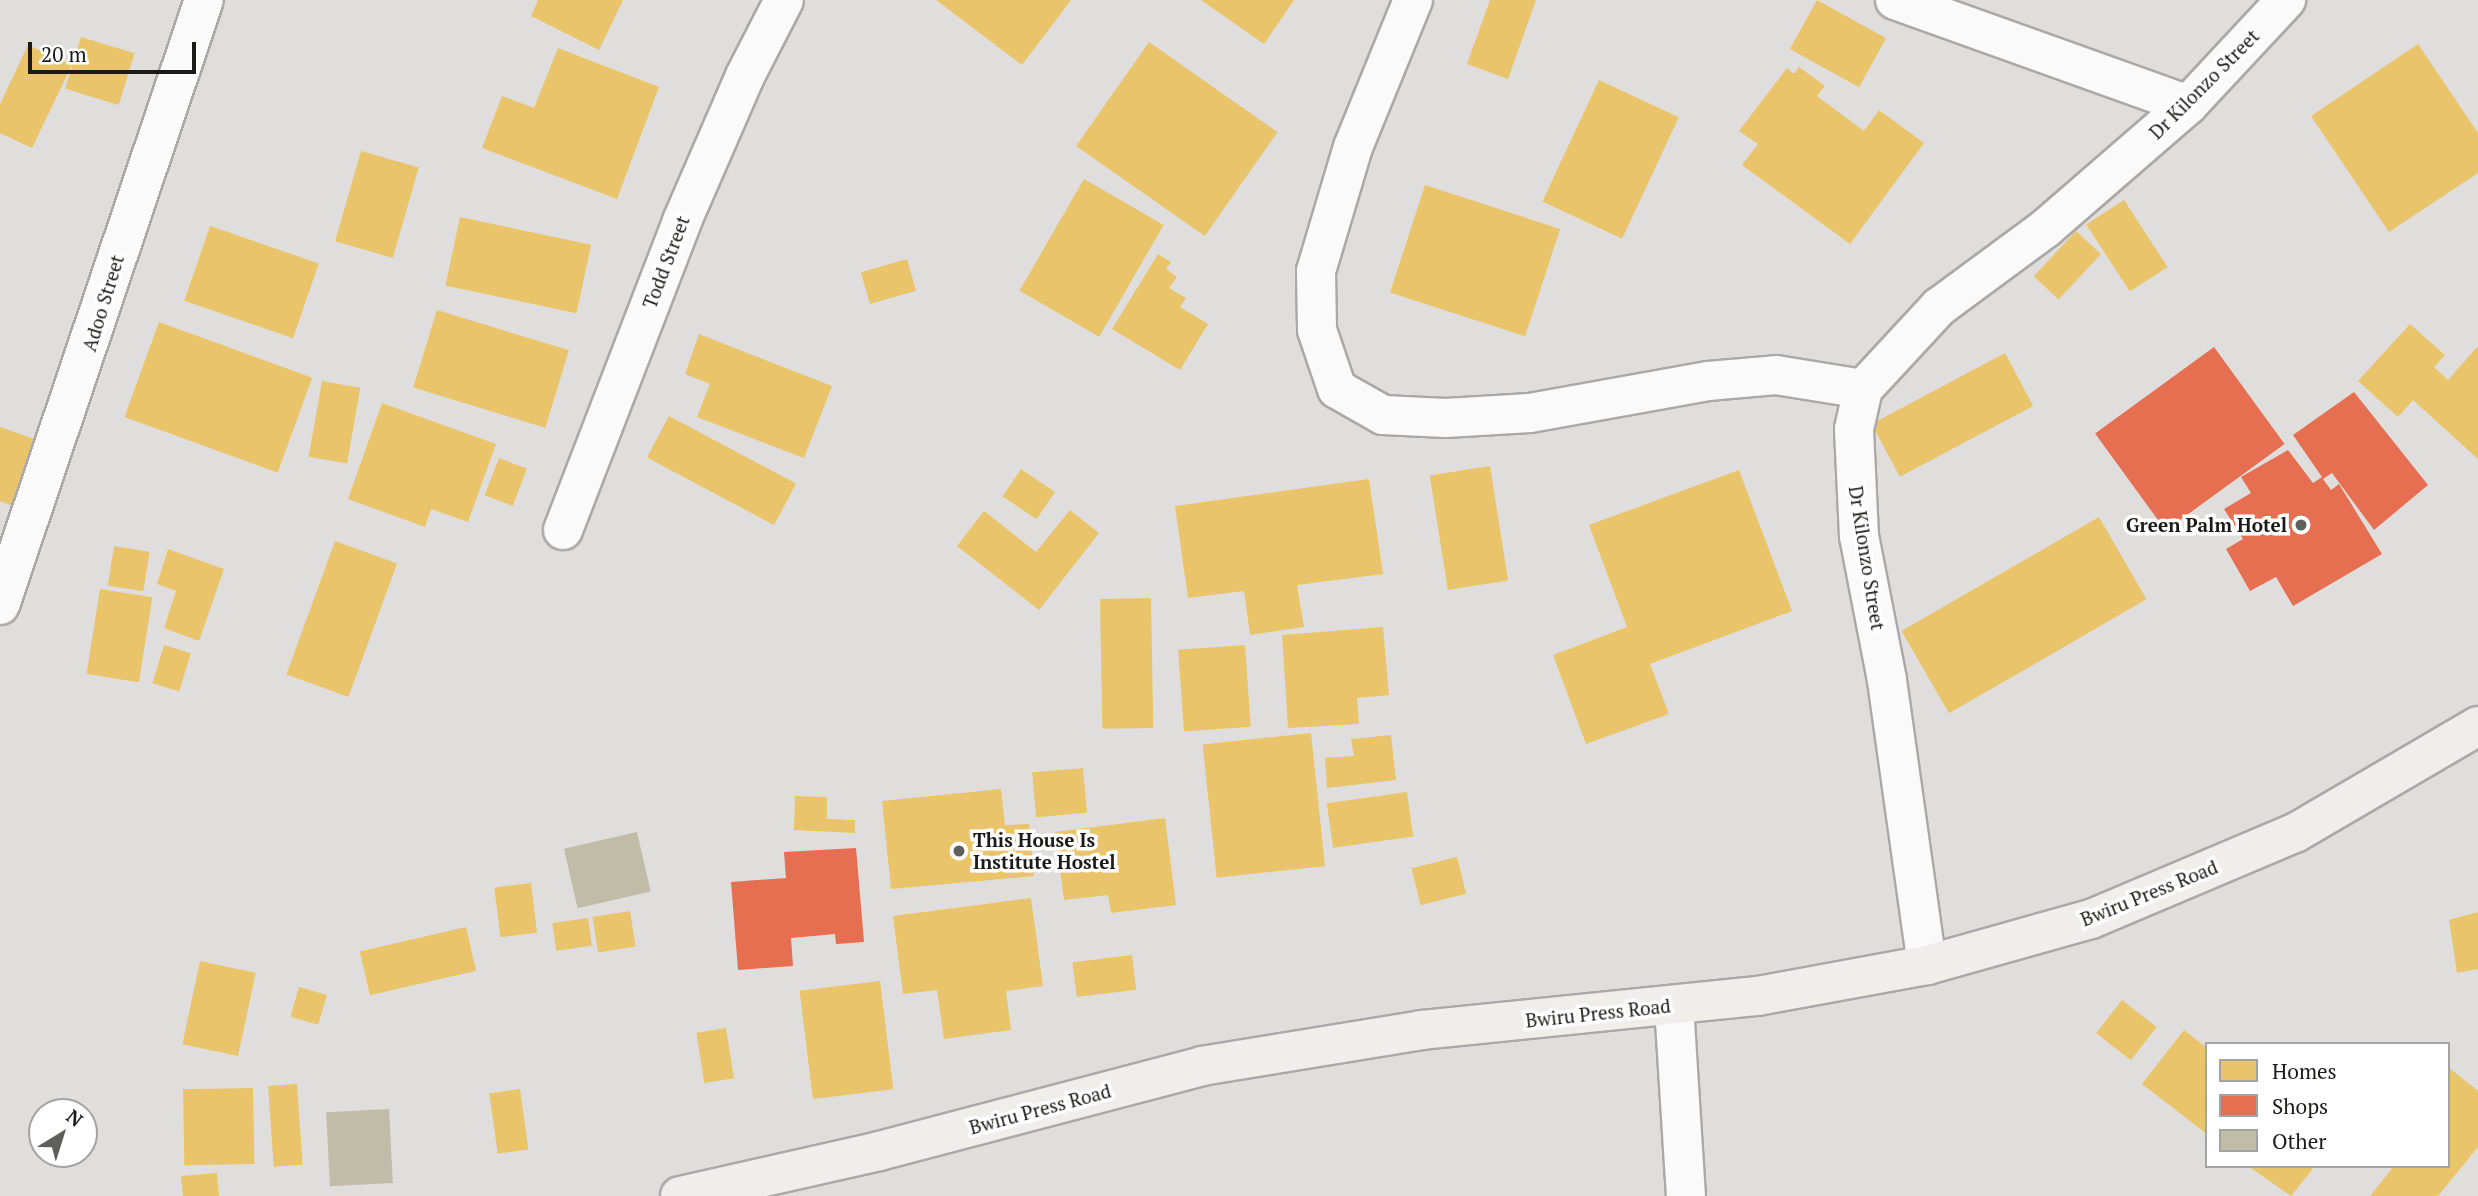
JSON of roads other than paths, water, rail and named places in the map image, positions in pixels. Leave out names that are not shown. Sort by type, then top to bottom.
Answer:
[{"type":"street","name":"Adoo Street","points":[[0,605],[204,0]]},
{"type":"street","name":"Todd Street","points":[[563,530],[682,221],[745,76],[784,0]]},
{"type":"street","points":[[1413,0],[1353,147],[1317,271],[1317,330],[1337,390],[1383,415],[1446,418],[1530,413],[1708,381],[1776,375],[1863,389]]},
{"type":"street","points":[[1895,0],[2188,104]]},
{"type":"street","name":"Dr Kilonzo Street","points":[[1927,965],[1888,680],[1859,536],[1854,429],[1863,389],[1940,307],[2046,228],[2188,104],[2286,0]]},
{"type":"street","name":"Bwiru Press Road","points":[[680,1196],[879,1151],[1202,1066],[1422,1030],[1758,996],[1927,965],[2091,919],[2295,833],[2478,726]]},
{"type":"street","points":[[1674,1006],[1686,1196]]},
{"type":"place","name":"Green Palm Hotel","points":[[2301,525]]},
{"type":"place","name":"This House Is Institute Hostel","points":[[959,851]]}]
